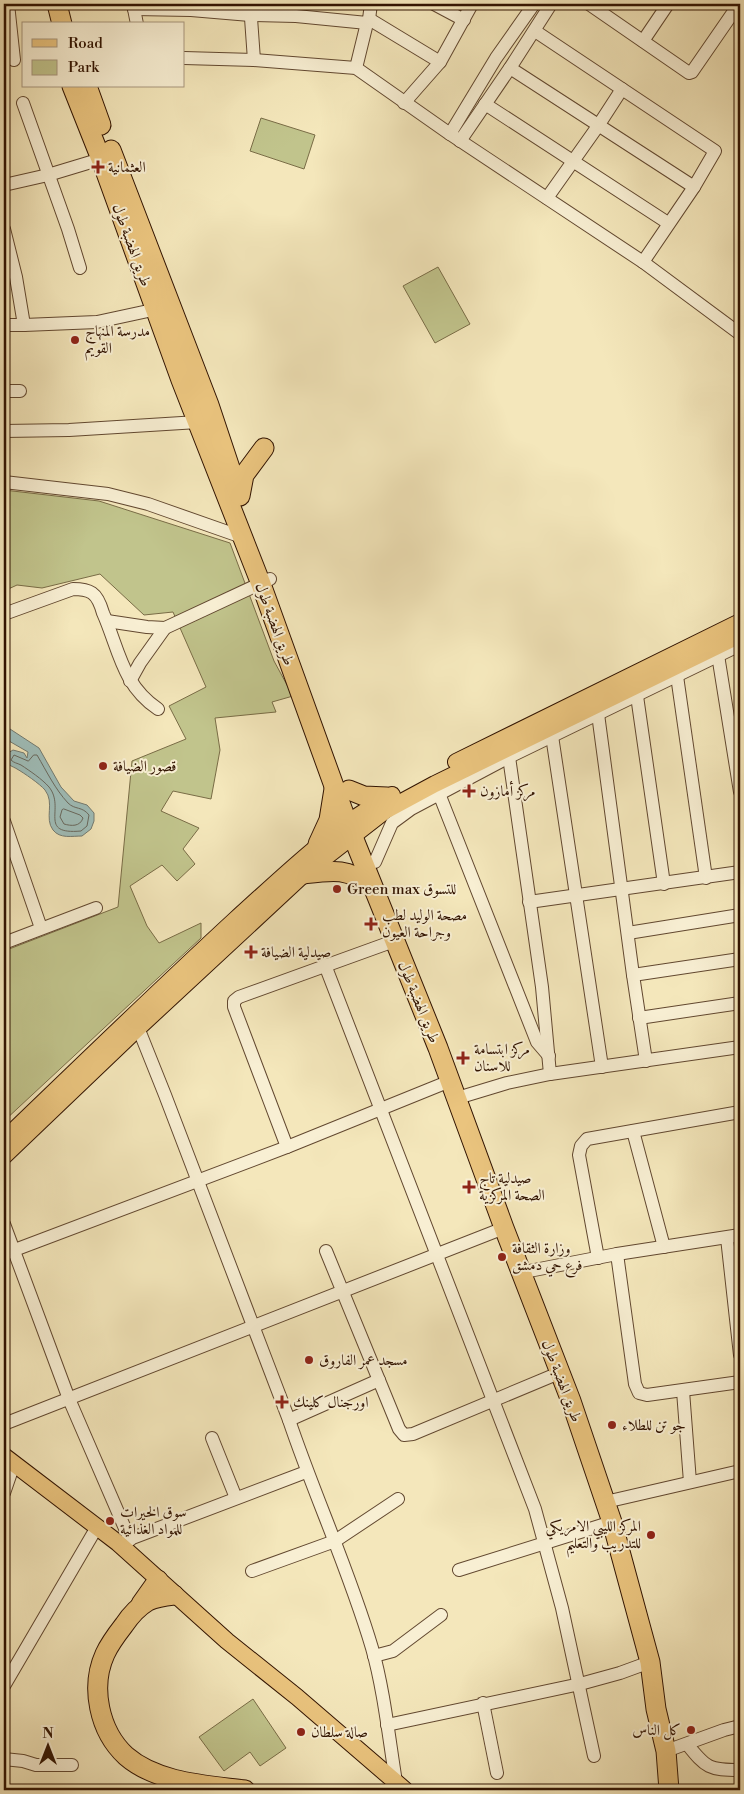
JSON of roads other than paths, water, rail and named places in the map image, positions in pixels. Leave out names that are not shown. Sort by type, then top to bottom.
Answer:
[{"type":"highway","points":[[46,4],[50,22]]},
{"type":"highway","points":[[57,4],[62,22]]},
{"type":"highway","name":"طريق الهضبة طول","points":[[73,88],[164,307],[209,405],[266,582],[355,825],[372,886],[450,1081],[571,1401],[612,1522],[650,1662],[656,1710],[675,1748],[669,1790]]},
{"type":"highway","name":"طريق الهضبة طول","points":[[87,88],[164,307],[198,422],[242,537],[266,582]]},
{"type":"highway","points":[[240,497],[244,475],[264,448]]},
{"type":"highway","points":[[318,844],[342,789],[364,796],[387,797]]},
{"type":"highway","name":"طريق الهضبة طول","points":[[355,825],[375,862],[397,927],[464,1096],[581,1403],[614,1500],[642,1598],[675,1748],[681,1790]]},
{"type":"highway","points":[[304,874],[331,871],[345,872],[358,876],[372,886]]},
{"type":"highway","points":[[158,1580],[115,1636],[105,1654],[98,1688],[99,1706],[110,1736],[126,1755],[154,1773],[207,1785],[245,1790]]},
{"type":"highway","points":[[139,1607],[159,1597],[174,1595]]},
{"type":"main road","points":[[4,1140],[233,932],[304,874],[387,797],[740,622]]},
{"type":"main road","points":[[233,932],[318,844],[717,651],[740,635]]},
{"type":"main road","points":[[4,1156],[135,1022]]},
{"type":"main road","points":[[9,1460],[97,1527],[124,1542],[174,1595],[401,1786]]},
{"type":"street","points":[[8,4],[14,60]]},
{"type":"street","points":[[356,68],[371,4]]},
{"type":"street","points":[[434,4],[464,20]]},
{"type":"street","points":[[404,103],[440,62],[472,4]]},
{"type":"street","points":[[455,138],[496,58],[534,4]]},
{"type":"street","points":[[455,138],[485,104],[551,4]]},
{"type":"street","points":[[589,4],[687,73],[691,72],[739,4]]},
{"type":"street","points":[[643,41],[668,4]]},
{"type":"street","points":[[137,22],[134,7],[250,9],[296,16],[368,21],[440,62]]},
{"type":"street","points":[[250,9],[254,60]]},
{"type":"street","points":[[535,30],[716,151],[644,262]]},
{"type":"street","points":[[185,58],[254,60],[356,68],[455,138],[644,262],[740,334]]},
{"type":"street","points":[[510,68],[694,187]]},
{"type":"street","points":[[547,198],[622,89]]},
{"type":"street","points":[[23,103],[80,268]]},
{"type":"street","points":[[485,104],[668,223]]},
{"type":"street","points":[[4,185],[48,175],[101,159]]},
{"type":"street","points":[[4,229],[16,277],[24,325]]},
{"type":"street","points":[[4,325],[97,322],[164,307]]},
{"type":"street","points":[[4,391],[20,391]]},
{"type":"street","points":[[4,431],[69,430],[198,422]]},
{"type":"street","points":[[4,482],[108,494],[148,504],[242,537]]},
{"type":"street","points":[[107,621],[165,628],[266,582]]},
{"type":"street","points":[[4,614],[73,589],[83,589],[92,593],[98,599],[122,665],[130,681],[138,693],[158,709]]},
{"type":"street","points":[[130,681],[140,663],[165,628]]},
{"type":"street","points":[[375,862],[392,823],[437,788],[509,757],[678,676],[717,651],[740,645]]},
{"type":"street","points":[[717,651],[740,792]]},
{"type":"street","points":[[678,676],[706,878]]},
{"type":"street","points":[[637,696],[664,884]]},
{"type":"street","points":[[598,714],[646,1062]]},
{"type":"street","points":[[552,736],[602,1067]]},
{"type":"street","points":[[509,757],[543,998],[550,1074]]},
{"type":"street","points":[[437,788],[537,1042],[549,1056]]},
{"type":"street","points":[[4,821],[41,928]]},
{"type":"street","points":[[529,902],[740,872]]},
{"type":"street","points":[[4,942],[96,908]]},
{"type":"street","points":[[628,933],[740,916]]},
{"type":"street","points":[[286,1147],[234,1007],[234,1001],[239,997],[324,965],[394,941]]},
{"type":"street","points":[[633,975],[740,959]]},
{"type":"street","points":[[324,965],[535,1509],[562,1608],[580,1684],[594,1756]]},
{"type":"street","points":[[522,1003],[543,998]]},
{"type":"street","points":[[639,1018],[740,1002]]},
{"type":"street","points":[[135,1022],[253,1325],[289,1420],[306,1472],[334,1541],[374,1656],[401,1786]]},
{"type":"street","points":[[464,1096],[506,1083],[550,1074],[646,1062],[740,1047]]},
{"type":"street","points":[[8,1252],[286,1147],[450,1081]]},
{"type":"street","points":[[598,1258],[580,1155],[581,1146],[587,1139],[740,1112]]},
{"type":"street","points":[[633,1131],[664,1247]]},
{"type":"street","points":[[4,1224],[8,1252],[69,1399],[124,1542],[306,1472]]},
{"type":"street","points":[[4,1424],[504,1228]]},
{"type":"street","points":[[529,1270],[616,1254],[740,1235]]},
{"type":"street","points":[[727,1238],[740,1354]]},
{"type":"street","points":[[326,1251],[399,1429],[404,1435],[413,1434],[559,1373]]},
{"type":"street","points":[[616,1254],[636,1390],[647,1396],[740,1382]]},
{"type":"street","points":[[289,1420],[379,1380]]},
{"type":"street","points":[[683,1392],[690,1482]]},
{"type":"street","points":[[212,1438],[236,1498]]},
{"type":"street","points":[[4,1492],[9,1460]]},
{"type":"street","points":[[614,1500],[740,1471]]},
{"type":"street","points":[[252,1570],[334,1541],[398,1499]]},
{"type":"street","points":[[459,1570],[612,1522]]},
{"type":"street","points":[[4,1686],[97,1527]]},
{"type":"street","points":[[374,1656],[393,1651],[441,1615]]},
{"type":"street","points":[[387,1725],[580,1684],[650,1662]]},
{"type":"street","points":[[484,1703],[497,1774]]},
{"type":"street","points":[[675,1748],[740,1726]]},
{"type":"street","points":[[675,1748],[719,1770],[740,1770]]},
{"type":"street","points":[[4,1759],[23,1761],[36,1765],[72,1765]]},
{"type":"water","points":[[10,729],[39,748],[61,787],[74,801],[87,805],[94,813],[91,829],[82,836],[66,836],[56,833],[50,825],[49,800],[45,790],[28,776],[9,765],[5,760],[8,753],[13,750],[24,753],[27,758],[28,752],[9,741],[4,732]]},
{"type":"place","name":"العثمانية","points":[[98,167]]},
{"type":"place","name":"مدرسة المنهاج القويم","points":[[75,340]]},
{"type":"place","name":"قصور الضيافة","points":[[103,766]]},
{"type":"place","name":"مركز أمازون","points":[[469,791]]},
{"type":"place","name":"Green max للتسوق","points":[[337,889]]},
{"type":"place","name":"مصحة الوليد لطب وجراحة العيون","points":[[371,924]]},
{"type":"place","name":"صيدلية الضيافة","points":[[251,952]]},
{"type":"place","name":"مركز ابتسامة للاسنان","points":[[463,1058]]},
{"type":"place","name":"صيدلية تاج الصحة المركزية","points":[[469,1187]]},
{"type":"place","name":"وزارة الثقافة فرع حي دمشق","points":[[502,1257]]},
{"type":"place","name":"مسجد عمر الفاروق","points":[[309,1360]]},
{"type":"place","name":"اورجنال كلينك","points":[[282,1402]]},
{"type":"place","name":"جو تن للطلاء","points":[[612,1425]]},
{"type":"place","name":"سوق الخيرات للمواد الغذائية","points":[[110,1521]]},
{"type":"place","name":"المركز الليبي الامريكي للتدريب والتعليم","points":[[651,1535]]},
{"type":"place","name":"كل الناس","points":[[691,1730]]},
{"type":"place","name":"صالة سلطان","points":[[301,1732]]}]
